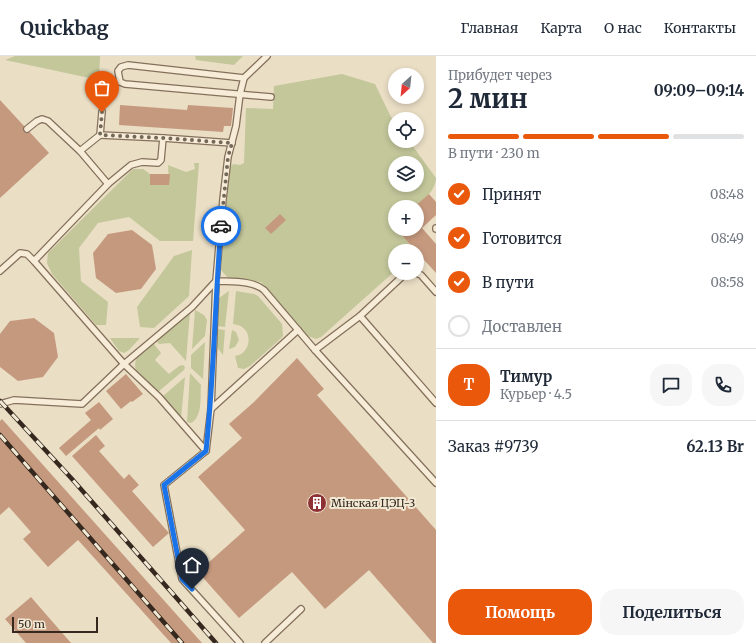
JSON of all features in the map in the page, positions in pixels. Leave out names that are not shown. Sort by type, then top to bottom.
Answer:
[{"type":"lane","points":[[237,642],[182,579],[164,485],[206,451],[210,409],[216,281],[228,157],[236,126],[240,94],[244,78],[268,56]]},
{"type":"lane","points":[[244,78],[128,65],[121,67],[118,71],[120,82],[125,84],[270,97]]},
{"type":"lane","points":[[100,135],[102,112]]},
{"type":"lane","points":[[27,129],[42,119],[48,121],[80,152],[108,184]]},
{"type":"lane","points":[[80,152],[100,135],[232,143]]},
{"type":"lane","points":[[34,261],[108,184],[134,163],[158,163],[161,160],[163,138]]},
{"type":"lane","points":[[0,271],[20,253],[27,254],[124,364],[159,397],[206,451]]},
{"type":"lane","points":[[424,278],[436,292]]},
{"type":"lane","points":[[316,350],[360,316],[399,280]]},
{"type":"lane","points":[[216,281],[260,286],[436,483]]},
{"type":"lane","points":[[0,404],[14,400],[82,404],[124,364],[192,306],[216,281]]},
{"type":"lane","points":[[360,316],[436,403]]},
{"type":"lane","points":[[210,409],[298,330]]},
{"type":"lane","points":[[265,643],[301,609]]},
{"type":"green space","points":[[15,56],[100,56],[99,80],[5,60]]},
{"type":"green space","points":[[195,56],[243,56],[234,65],[196,60]]},
{"type":"green space","points":[[342,74],[375,84],[389,112],[388,148],[414,148],[420,156],[388,156],[388,192],[424,192],[424,162],[436,178],[432,190],[423,200],[388,200],[388,236],[402,236],[410,244],[388,244],[388,277],[321,337],[316,339],[308,336],[261,282],[228,278],[221,270],[230,166],[244,163],[246,108],[273,109],[274,86]]},
{"type":"green space","points":[[194,163],[199,163],[193,241],[160,241],[129,217],[98,223],[79,248],[81,281],[108,302],[106,325],[96,325],[52,274],[47,263],[48,253],[133,169],[143,169],[150,174],[150,185],[169,185],[168,165],[186,172],[195,169]]},
{"type":"green space","points":[[192,250],[189,296],[154,328],[140,327],[137,307],[174,256]]},
{"type":"green space","points":[[229,291],[225,327],[218,326],[219,298]]},
{"type":"green space","points":[[236,291],[258,296],[282,324],[283,336],[250,366],[244,369],[238,368],[235,356],[241,354],[245,350],[248,346],[249,340],[248,334],[245,330],[240,326],[233,324]]},
{"type":"green space","points":[[195,310],[204,315],[207,320],[205,336],[192,349]]},
{"type":"green space","points":[[190,312],[186,361],[170,343],[159,344],[155,340]]},
{"type":"green space","points":[[217,329],[225,330],[223,355],[216,346]]},
{"type":"green space","points":[[232,330],[236,332],[239,340],[235,347],[229,349]]},
{"type":"green space","points":[[110,338],[140,338],[129,350],[124,353],[119,351]]},
{"type":"green space","points":[[205,342],[203,379],[191,368],[191,355]]},
{"type":"green space","points":[[154,344],[161,353],[155,360],[169,374],[179,366],[183,365],[185,367],[184,370],[158,392],[136,370],[135,366],[139,354]]},
{"type":"green space","points":[[190,373],[201,385],[199,411],[195,420],[191,423],[187,422]]},
{"type":"green space","points":[[185,377],[181,418],[162,397]]},
{"type":"building","points":[[0,100],[49,153],[0,198]]},
{"type":"building","points":[[120,105],[187,110],[188,105],[233,108],[231,126],[224,126],[223,132],[119,125]]},
{"type":"building","points":[[150,174],[170,174],[169,185],[150,185]]},
{"type":"building","points":[[429,194],[436,202],[436,215],[424,226],[424,200],[422,200]]},
{"type":"building","points":[[280,214],[286,220],[271,234],[265,228]]},
{"type":"building","points":[[132,230],[152,245],[156,269],[141,289],[116,293],[96,278],[93,253],[108,234]]},
{"type":"building","points":[[424,230],[436,244],[436,273],[424,260],[424,244],[410,244],[402,236],[424,236]]},
{"type":"building","points":[[34,318],[54,333],[58,357],[43,377],[18,381],[0,367],[0,334],[10,321]]},
{"type":"building","name":"Мінская ЦЭЦ-3","points":[[297,358],[324,389],[317,395],[436,530],[436,643],[433,643],[369,570],[325,609],[292,572],[239,618],[198,572],[245,530],[198,477],[242,438],[229,424],[254,402]]},
{"type":"building","points":[[126,374],[143,394],[121,409],[106,391]]},
{"type":"building","points":[[99,402],[113,419],[100,430],[99,428],[66,456],[59,448],[91,420],[85,413]]},
{"type":"building","points":[[2,419],[202,643],[171,643],[78,540],[48,567],[23,539],[31,532],[9,507],[0,515],[0,421]]},
{"type":"building","points":[[96,435],[105,446],[99,451],[124,479],[129,474],[139,485],[132,491],[169,533],[153,547],[72,456]]},
{"type":"building","points":[[31,597],[71,643],[26,643],[5,619]]},
{"type":"railway","points":[[0,401],[72,479],[216,643]]},
{"type":"railway","points":[[0,435],[182,643]]},
{"type":"way so far","points":[[102,112],[100,135],[204,140],[232,143],[228,157],[221,226]]},
{"type":"place","name":"Мінская ЦЭЦ-3","points":[[317,503]]},
{"type":"route","points":[[192,589],[182,579],[164,485],[206,451],[210,409],[216,281],[221,226]]}]
